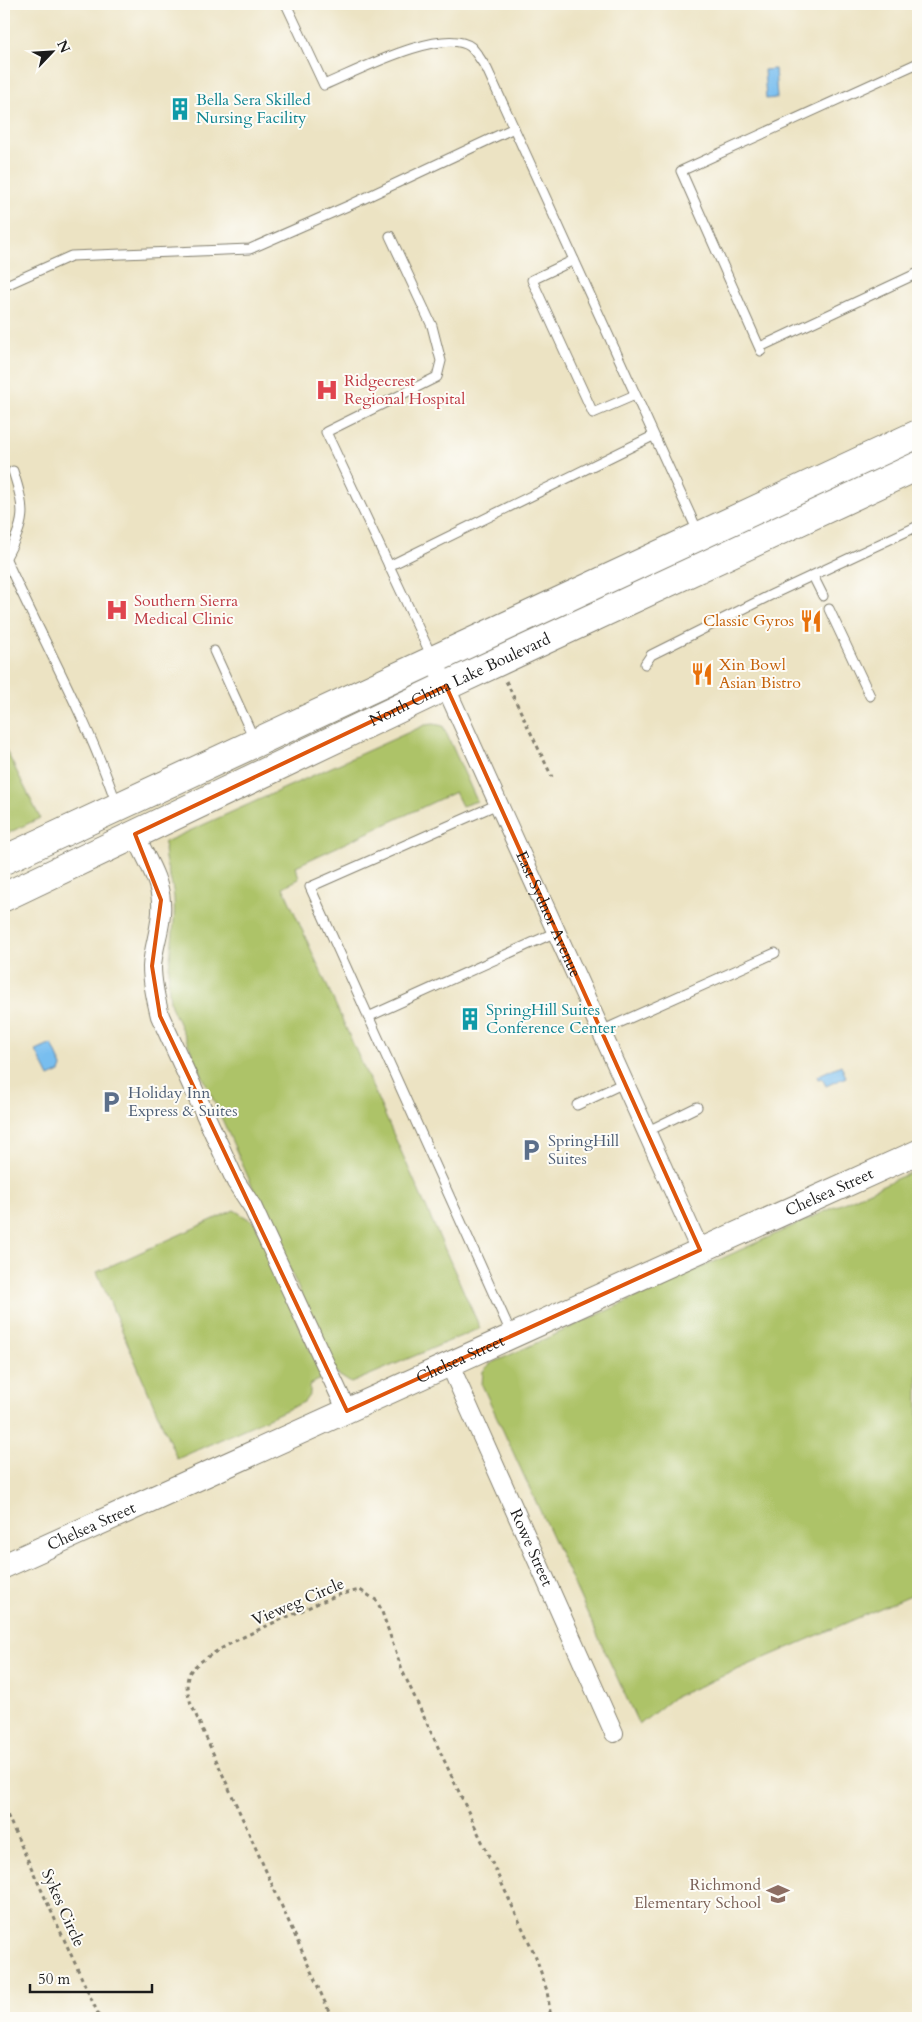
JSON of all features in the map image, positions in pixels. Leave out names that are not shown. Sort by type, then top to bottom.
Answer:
[{"type":"main road","name":"North China Lake Boulevard","points":[[4,860],[918,434]]},
{"type":"main road","name":"North China Lake Boulevard","points":[[8,895],[446,686],[918,466]]},
{"type":"main road","points":[[8,895],[23,873],[94,838],[111,827],[116,821],[117,806]]},
{"type":"street","name":"East Sydnor Avenue","points":[[433,659],[700,1250]]},
{"type":"street","points":[[135,834],[153,872],[161,900],[161,922],[152,966],[154,991],[160,1016],[236,1182],[252,1206],[347,1410]]},
{"type":"street","name":"Chelsea Street","points":[[4,1566],[918,1152]]},
{"type":"street","name":"Rowe Street","points":[[449,1363],[614,1733]]},
{"type":"lane","points":[[286,4],[324,85],[409,48],[451,40],[471,47],[487,69],[700,536]]},
{"type":"lane","points":[[918,62],[681,171],[760,349],[918,274]]},
{"type":"lane","points":[[4,286],[71,256],[250,249],[332,214],[514,128]]},
{"type":"lane","points":[[390,236],[432,326],[441,361],[437,377],[326,432],[433,659]]},
{"type":"lane","points":[[574,260],[532,280],[593,413],[635,394]]},
{"type":"lane","points":[[389,566],[653,436]]},
{"type":"lane","points":[[13,471],[23,502],[20,531],[5,557],[80,711],[99,755],[117,806]]},
{"type":"lane","points":[[645,664],[651,655],[918,526]]},
{"type":"lane","points":[[813,576],[822,596]]},
{"type":"lane","points":[[828,609],[870,696]]},
{"type":"lane","points":[[214,651],[256,743]]},
{"type":"lane","points":[[498,804],[310,887],[512,1335]]},
{"type":"lane","points":[[368,1016],[556,932]]},
{"type":"lane","points":[[600,1031],[775,953]]},
{"type":"lane","points":[[577,1104],[624,1083]]},
{"type":"lane","points":[[646,1132],[697,1108]]},
{"type":"path","points":[[505,681],[552,777]]},
{"type":"path","name":"Vieweg Circle","points":[[332,2018],[191,1704],[186,1683],[190,1672],[207,1656],[338,1594],[360,1590],[376,1600],[381,1609],[402,1670],[536,1957],[547,1991],[551,2018]]},
{"type":"path","name":"Sykes Circle","points":[[4,1808],[100,2018]]},
{"type":"highlighted area","points":[[446,686],[700,1250],[347,1411],[160,1016],[152,966],[161,900],[135,834]]},
{"type":"green space","points":[[425,725],[443,726],[477,801],[462,806],[455,792],[296,866],[299,879],[283,887],[480,1328],[351,1383],[337,1374],[171,1006],[169,966],[174,925],[174,898],[164,849],[165,842]]},
{"type":"green space","points":[[4,746],[40,818],[4,835]]},
{"type":"green space","points":[[918,1169],[918,1592],[674,1697],[639,1725],[482,1385],[483,1371],[490,1364]]},
{"type":"green space","points":[[234,1210],[255,1223],[322,1378],[310,1385],[310,1394],[304,1402],[177,1459],[97,1272]]},
{"type":"water","points":[[775,69],[777,98],[766,99],[764,70]]},
{"type":"water","points":[[52,1044],[62,1067],[60,1072],[49,1077],[36,1051]]},
{"type":"water","points":[[841,1065],[846,1077],[826,1086],[822,1078],[818,1079],[817,1076]]},
{"type":"place","name":"Bella Sera Skilled Nursing Facility","points":[[180,109]]},
{"type":"place","name":"Ridgecrest Regional Hospital","points":[[327,390]]},
{"type":"place","name":"Southern Sierra Medical Clinic","points":[[117,610]]},
{"type":"place","name":"Classic Gyros","points":[[811,621]]},
{"type":"place","name":"Xin Bowl Asian Bistro","points":[[702,674]]},
{"type":"place","name":"SpringHill Suites Conference Center","points":[[470,1019]]},
{"type":"place","name":"Holiday Inn Express & Suites","points":[[111,1102]]},
{"type":"place","name":"SpringHill Suites","points":[[531,1150]]},
{"type":"place","name":"Richmond Elementary School","points":[[778,1894]]}]
